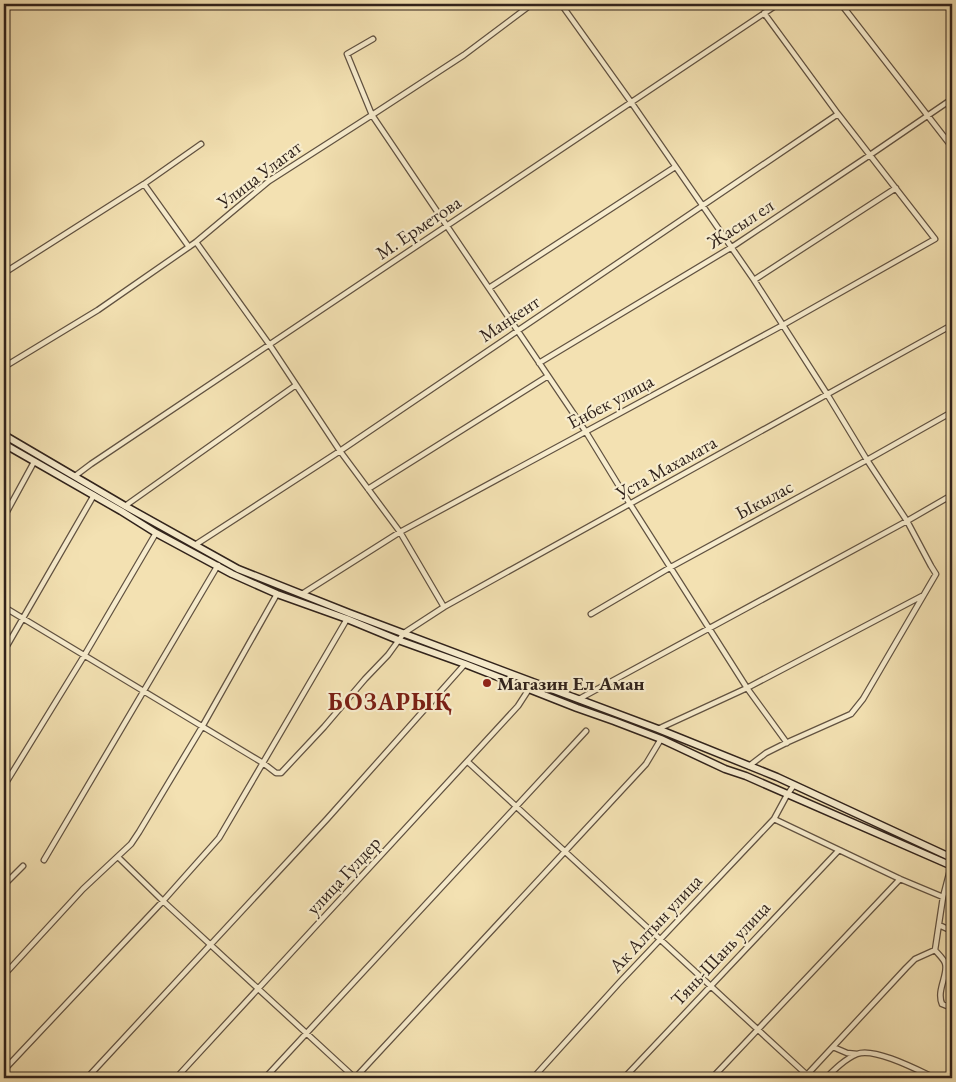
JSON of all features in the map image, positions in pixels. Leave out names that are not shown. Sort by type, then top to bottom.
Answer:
[{"type":"main road","points":[[4,435],[238,569],[658,729],[794,785],[952,858]]},
{"type":"main road","points":[[4,444],[217,567],[277,594],[661,739],[725,769],[746,776],[952,866]]},
{"type":"main road","points":[[58,475],[62,468]]},
{"type":"street","name":"Улица Улагат","points":[[4,367],[98,310],[196,242],[269,181],[464,55],[532,4]]},
{"type":"street","points":[[561,4],[754,280],[906,521],[936,574],[863,699],[851,714],[766,753],[748,766]]},
{"type":"street","name":"М. Ерметова","points":[[75,476],[778,4]]},
{"type":"street","points":[[841,4],[952,147]]},
{"type":"street","points":[[754,280],[896,188],[838,114],[764,13]]},
{"type":"street","points":[[373,39],[347,54],[372,115],[586,432],[747,688],[786,743]]},
{"type":"street","name":"Жасыл ел","points":[[539,363],[732,247],[952,99]]},
{"type":"street","name":"Манкент","points":[[195,545],[340,450],[838,114]]},
{"type":"street","points":[[4,273],[144,184],[201,144]]},
{"type":"street","points":[[489,288],[675,167]]},
{"type":"street","points":[[144,184],[189,247]]},
{"type":"street","name":"Енбек улица","points":[[302,594],[400,532],[783,325],[935,239],[896,188]]},
{"type":"street","points":[[196,242],[269,344],[340,450],[400,532],[444,607]]},
{"type":"street","name":"Уста Махамата","points":[[263,763],[276,773],[282,773],[388,655],[404,633],[444,607],[952,325]]},
{"type":"street","points":[[368,489],[548,376]]},
{"type":"street","points":[[126,506],[296,385]]},
{"type":"street","name":"Ыкылас","points":[[591,614],[671,567],[952,412]]},
{"type":"street","points":[[4,517],[34,462]]},
{"type":"street","points":[[579,700],[952,495]]},
{"type":"street","points":[[4,651],[94,496]]},
{"type":"street","points":[[4,786],[84,656],[156,533]]},
{"type":"street","points":[[44,860],[222,560]]},
{"type":"street","points":[[4,974],[83,889],[131,844],[202,727],[277,594]]},
{"type":"street","points":[[658,729],[747,688],[924,595]]},
{"type":"street","points":[[4,607],[263,763]]},
{"type":"street","points":[[4,1070],[163,901],[219,838],[347,619]]},
{"type":"street","points":[[87,1078],[327,819],[465,664]]},
{"type":"street","name":"улица Гулдер","points":[[176,1078],[468,762],[518,706],[529,689]]},
{"type":"street","points":[[265,1078],[586,731]]},
{"type":"street","points":[[118,857],[258,990],[355,1078],[646,764],[661,739]]},
{"type":"street","points":[[468,762],[758,1029],[806,1076],[915,959],[935,950]]},
{"type":"street","name":"Ак Алтын улица","points":[[533,1078],[774,819],[794,785]]},
{"type":"street","points":[[774,819],[943,897]]},
{"type":"street","name":"Тянь-Шань улица","points":[[624,1078],[839,850]]},
{"type":"street","points":[[4,885],[23,866]]},
{"type":"street","points":[[935,950],[943,897],[952,866]]},
{"type":"street","points":[[712,1078],[900,878]]},
{"type":"street","points":[[939,925],[952,931]]},
{"type":"street","points":[[935,950],[946,965],[940,990],[940,999],[942,1004],[952,1008]]},
{"type":"street","points":[[832,1047],[846,1053],[857,1054],[867,1052],[889,1058],[935,1078]]},
{"type":"street","points":[[826,1078],[838,1066],[857,1054]]},
{"type":"place","name":"Магазин Ел Аман","points":[[487,683]]},
{"type":"district","name":"БОЗАРЫҚ","points":[[390,702]]}]
